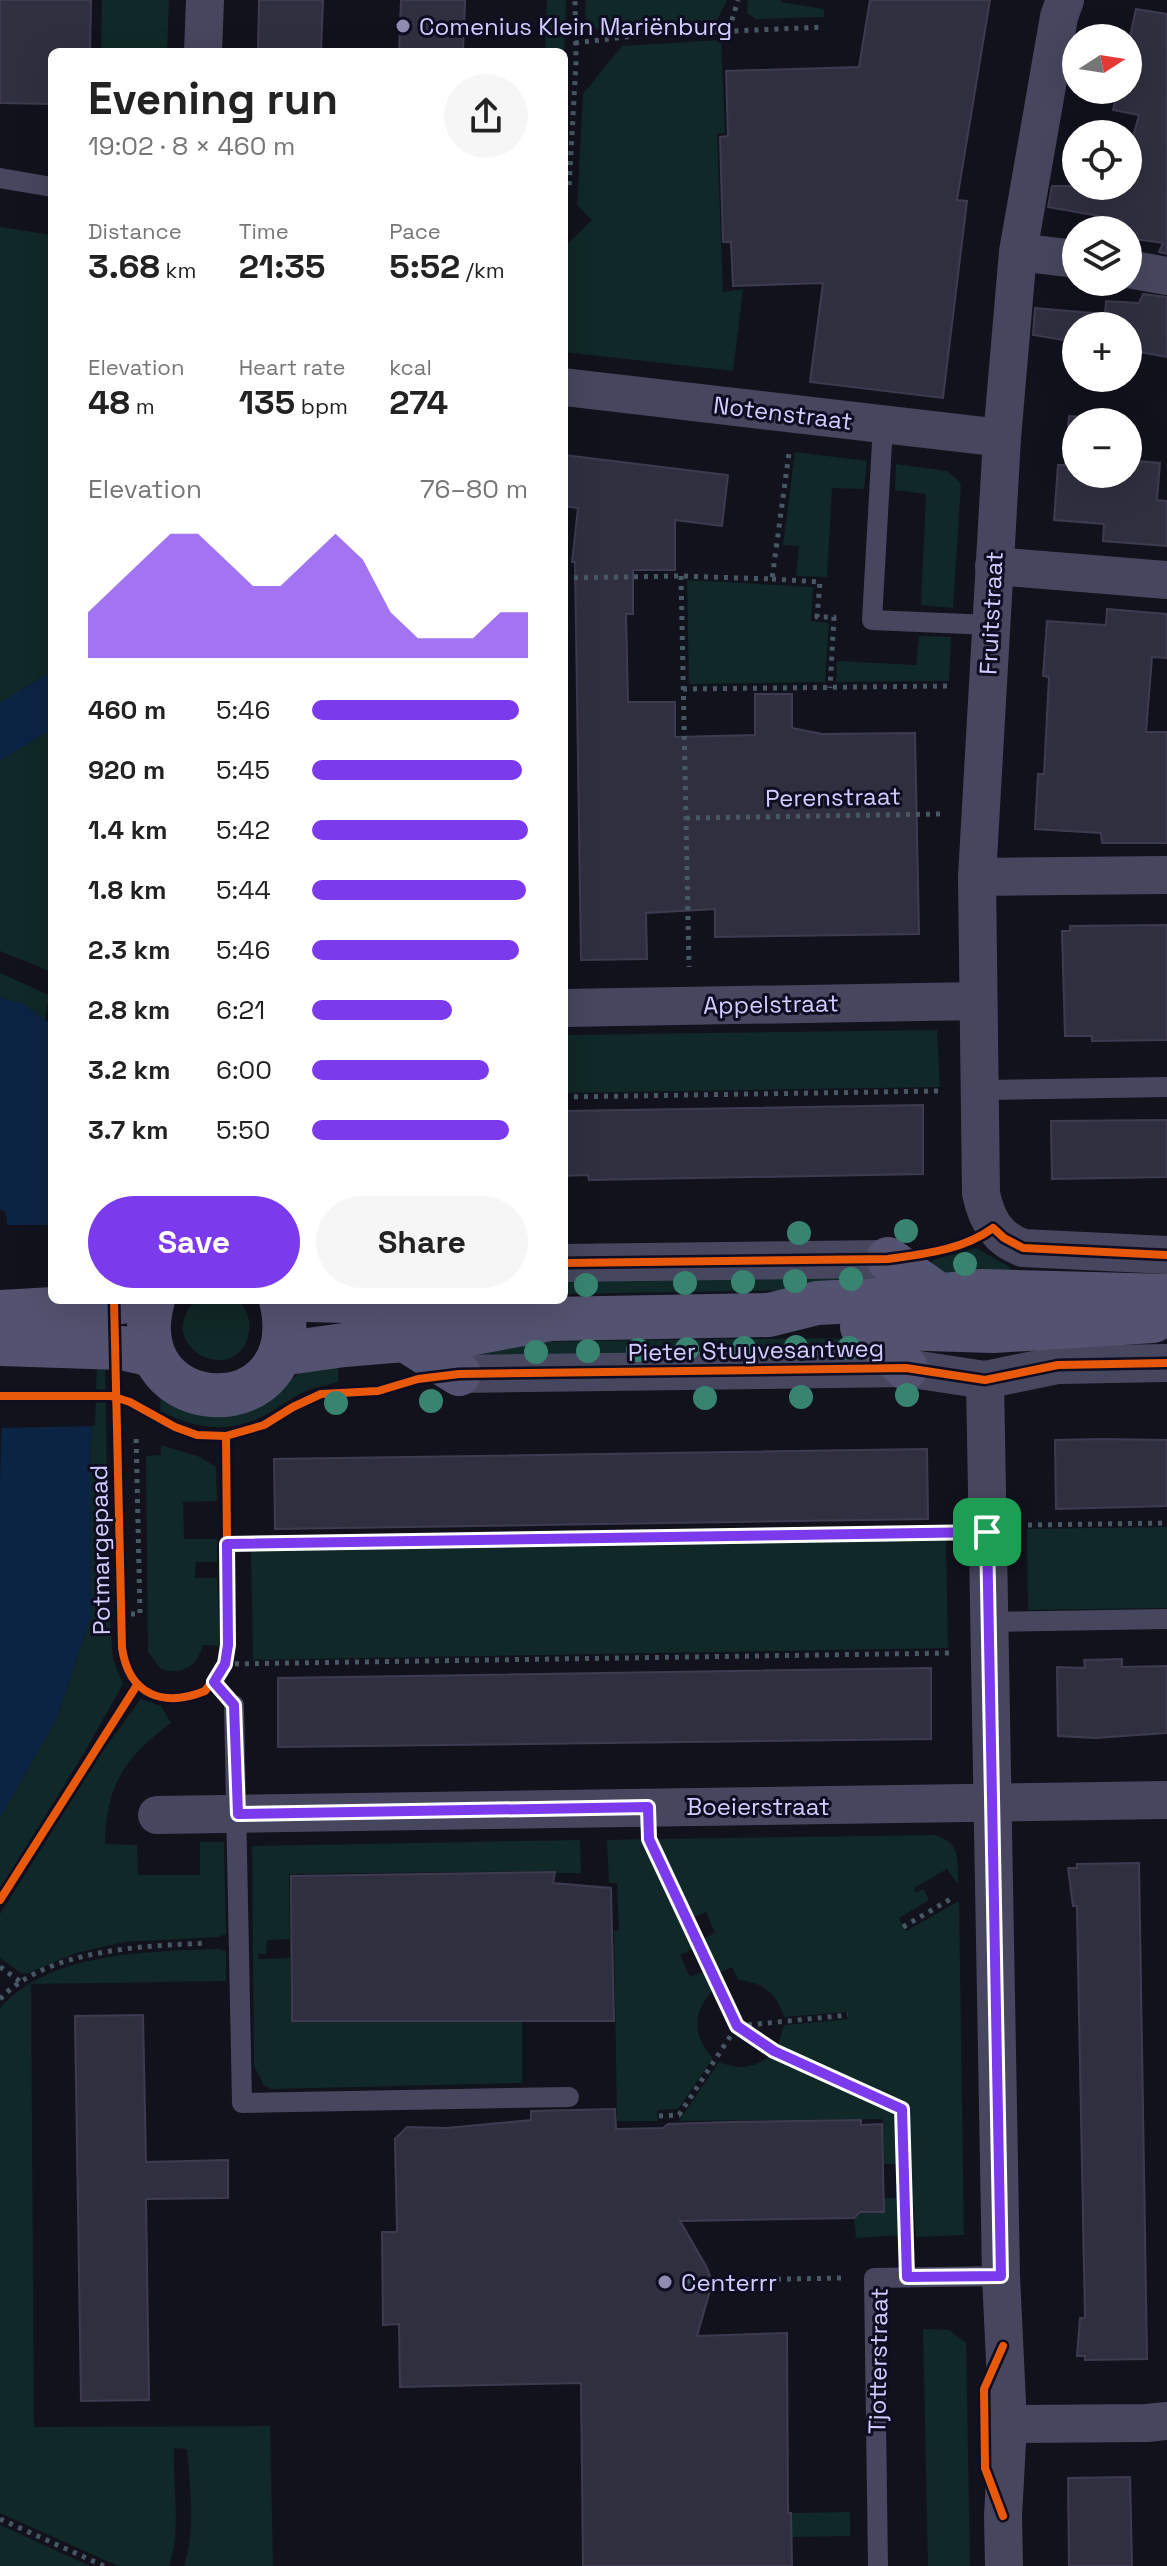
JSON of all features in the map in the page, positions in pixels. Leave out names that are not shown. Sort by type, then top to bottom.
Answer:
[{"type":"main road","points":[[888,1259],[939,1295]]},
{"type":"main road","name":"Pieter Stuyvesantweg","points":[[280,1354],[402,1314],[463,1304],[550,1319],[769,1315],[817,1303],[1015,1291],[1167,1296]]},
{"type":"main road","points":[[12,1304],[89,1307],[108,1304]]},
{"type":"main road","points":[[150,1357],[148,1320],[152,1304]]},
{"type":"main road","points":[[0,1344],[122,1348],[150,1357],[168,1377],[185,1389],[205,1395],[226,1396],[246,1390],[263,1379],[280,1354],[285,1343],[286,1322],[282,1304]]},
{"type":"main road","name":"Pieter Stuyvesantweg","points":[[334,1304],[402,1314]]},
{"type":"main road","points":[[402,1314],[459,1374]]},
{"type":"main road","name":"Pieter Stuyvesantweg","points":[[769,1315],[816,1326],[994,1331],[1167,1321]]},
{"type":"main road","points":[[864,1327],[906,1368]]},
{"type":"street","points":[[203,48],[205,0]]},
{"type":"street","name":"Fruitstraat","points":[[1065,0],[1048,78],[1018,252],[1002,438],[977,877],[981,1193],[993,1228],[1023,1248],[1167,1255]]},
{"type":"street","points":[[1018,252],[1062,257]]},
{"type":"street","points":[[1142,272],[1167,276]]},
{"type":"street","name":"Notenstraat","points":[[568,387],[1002,438]]},
{"type":"street","points":[[994,566],[1167,580]]},
{"type":"street","points":[[977,877],[1167,875]]},
{"type":"street","name":"Appelstraat","points":[[568,1008],[978,1001]]},
{"type":"street","points":[[568,1263],[888,1259]]},
{"type":"street","name":"Pieter Stuyvesantweg","points":[[459,1374],[906,1368],[985,1380],[1058,1365],[1167,1363]]},
{"type":"street","points":[[985,1380],[1001,2276],[1008,2424],[1003,2516],[1004,2566]]},
{"type":"street","name":"Boeierstraat","points":[[157,1815],[1167,1800]]},
{"type":"street","points":[[1008,2424],[1167,2421]]},
{"type":"lane","points":[[0,178],[48,186]]},
{"type":"lane","points":[[883,425],[872,620],[991,625]]},
{"type":"lane","points":[[979,1090],[1167,1087]]},
{"type":"lane","points":[[989,1637],[1167,1619]]},
{"type":"lane","points":[[234,1705],[242,2103],[569,2097]]},
{"type":"lane","name":"Tjotterstraat","points":[[878,2566],[874,2278],[1001,2276]]},
{"type":"path","points":[[568,189],[575,0]]},
{"type":"path","points":[[729,30],[738,0]]},
{"type":"path","points":[[575,43],[642,35],[824,27]]},
{"type":"path","points":[[772,579],[795,415]]},
{"type":"path","points":[[681,576],[689,1005]]},
{"type":"path","points":[[568,578],[681,576],[820,582],[817,617],[834,617],[830,688]]},
{"type":"path","points":[[683,689],[987,686]]},
{"type":"path","points":[[568,1097],[979,1090]]},
{"type":"path","points":[[121,1614],[140,1614],[136,1433]]},
{"type":"path","points":[[227,1544],[1167,1523]]},
{"type":"path","points":[[227,1529],[227,1558]]},
{"type":"path","points":[[234,1705],[214,1682],[226,1659],[989,1637]]},
{"type":"path","points":[[648,1807],[649,1839],[737,2026],[774,2051],[902,2109],[907,2277]]},
{"type":"path","points":[[903,1927],[959,1894],[994,1893]]},
{"type":"path","points":[[0,1999],[21,1982],[78,1958],[125,1948],[240,1943]]},
{"type":"path","points":[[0,1967],[21,1982]]},
{"type":"path","points":[[737,2026],[848,2015]]},
{"type":"path","points":[[659,2116],[679,2115],[737,2026]]},
{"type":"path","points":[[687,2281],[874,2278]]},
{"type":"path","points":[[0,2519],[104,2566]]},
{"type":"green space","points":[[102,0],[169,0],[167,48],[101,48]]},
{"type":"green space","points":[[547,0],[566,0],[564,48],[545,48]]},
{"type":"green space","points":[[586,0],[727,0],[717,20],[597,29],[589,25],[585,14]]},
{"type":"green space","points":[[748,0],[781,0],[824,9],[824,17],[756,19],[747,13]]},
{"type":"green space","points":[[721,40],[725,133],[717,134],[723,292],[743,289],[733,371],[568,352],[568,243],[592,220],[577,205],[583,94],[622,46]]},
{"type":"green space","points":[[0,227],[48,234],[48,673],[0,703]]},
{"type":"green space","points":[[795,452],[867,461],[864,489],[832,488],[827,577],[796,576],[799,546],[783,545]]},
{"type":"green space","points":[[896,464],[947,471],[961,483],[953,608],[921,605],[926,494],[895,490]]},
{"type":"green space","points":[[687,580],[813,587],[811,621],[829,623],[825,682],[689,684]]},
{"type":"green space","points":[[919,636],[951,637],[949,681],[836,682],[837,661],[916,665]]},
{"type":"green space","points":[[48,731],[48,970],[0,951],[0,761]]},
{"type":"green space","points":[[0,973],[48,995],[45,1020],[24,1004],[0,997]]},
{"type":"green space","points":[[937,1030],[940,1087],[568,1093],[568,1035]]},
{"type":"green space","points":[[976,1248],[1010,1267],[1011,1276],[961,1280],[931,1267],[933,1260]]},
{"type":"green space","points":[[882,1273],[849,1289],[568,1294],[568,1275]]},
{"type":"green space","points":[[95,1304],[104,1304],[109,1608],[113,1660],[123,1684],[0,1889],[0,1818],[57,1718],[91,1616],[90,1473]]},
{"type":"green space","points":[[193,1304],[241,1304],[250,1326],[248,1336],[240,1351],[228,1359],[214,1360],[200,1355],[189,1345],[183,1332],[185,1317]]},
{"type":"green space","points":[[832,1338],[850,1341],[870,1351],[485,1362],[449,1349],[517,1342]]},
{"type":"green space","points":[[338,1365],[338,1382],[308,1390],[269,1413],[242,1424],[201,1426],[160,1411],[161,1396],[191,1412],[213,1416],[273,1395],[303,1370]]},
{"type":"green space","points":[[161,1445],[200,1457],[216,1467],[217,1501],[183,1502],[184,1539],[217,1539],[217,1562],[196,1562],[195,1578],[217,1578],[220,1646],[203,1645],[193,1664],[176,1671],[161,1669],[148,1652],[146,1456],[161,1455]]},
{"type":"green space","points":[[1167,1527],[1167,1608],[1028,1610],[1027,1529]]},
{"type":"green space","points":[[946,1537],[948,1648],[253,1660],[251,1547]]},
{"type":"green space","points":[[141,1699],[161,1706],[171,1723],[141,1748],[121,1774],[109,1805],[105,1844],[137,1845],[138,1875],[200,1875],[200,1842],[224,1842],[226,1934],[124,1942],[76,1953],[21,1973],[0,1958],[0,1914],[104,1749]]},
{"type":"green space","points":[[934,1835],[949,1842],[956,1852],[958,1882],[947,1869],[914,1888],[916,1893],[923,1889],[929,1900],[899,1918],[906,1931],[959,1901],[964,2235],[916,2237],[914,2206],[910,2206],[906,2106],[777,2048],[784,2025],[849,2019],[847,2012],[784,2017],[773,1995],[754,1983],[738,1980],[732,1967],[717,1974],[701,1940],[715,1933],[706,1912],[690,1919],[653,1839]]},
{"type":"green space","points":[[644,1839],[695,1948],[680,1955],[690,1977],[707,1970],[715,1988],[702,2005],[698,2023],[701,2041],[713,2058],[678,2109],[657,2110],[658,2121],[617,2121],[614,1931],[619,1930],[617,1883],[609,1883],[607,1840]]},
{"type":"green space","points":[[580,1840],[581,1873],[289,1874],[290,1939],[267,1940],[266,1954],[258,1954],[258,1959],[290,1958],[291,2022],[522,2022],[522,2083],[271,2089],[264,2085],[254,2066],[252,1846]]},
{"type":"green space","points":[[226,1951],[226,1981],[31,1984],[34,2427],[270,2426],[273,2566],[184,2566],[191,2523],[187,2449],[174,2448],[176,2522],[169,2566],[118,2566],[0,2513],[0,2008],[21,1989],[46,1975],[73,1965],[132,1954]]},
{"type":"green space","points":[[772,2054],[899,2111],[899,2164],[884,2164],[882,2119],[679,2121],[719,2062],[747,2067]]},
{"type":"green space","points":[[884,2198],[898,2198],[901,2235],[856,2238],[854,2219],[861,2213],[884,2213]]},
{"type":"green space","points":[[923,2329],[949,2330],[966,2343],[970,2566],[928,2566]]},
{"type":"green space","points":[[850,2512],[850,2536],[792,2537],[791,2513]]},
{"type":"green space","points":[[0,2525],[90,2566],[0,2566]]},
{"type":"water","points":[[48,673],[48,731],[0,761],[0,703]]},
{"type":"water","points":[[0,997],[24,1004],[48,1022],[48,1304],[95,1304],[90,1473],[91,1616],[57,1718],[0,1818],[0,1483],[7,1220],[5,1212],[0,1209]]},
{"type":"pier","points":[[3,1225],[48,1225],[48,1304],[99,1304],[95,1426],[0,1428]]},
{"type":"building","points":[[0,0],[91,0],[90,48],[48,48],[48,104],[0,103]]},
{"type":"building","points":[[259,0],[323,0],[321,48],[258,48]]},
{"type":"building","points":[[401,0],[465,0],[463,48],[399,48]]},
{"type":"building","points":[[870,0],[990,0],[957,200],[967,201],[943,398],[810,382],[823,283],[733,286],[731,242],[723,242],[720,137],[728,136],[726,71],[859,67]]},
{"type":"building","points":[[1136,9],[1167,14],[1167,254],[1159,252],[1163,243],[1142,240],[1142,216],[1099,216],[1048,207],[1052,186],[1062,186],[1062,200],[1142,200],[1142,120],[1138,120],[1139,115],[1113,110],[1114,104],[1142,104],[1142,24],[1133,24]]},
{"type":"building","points":[[1143,294],[1167,297],[1167,357],[1142,353],[1142,312],[1105,312],[1106,301],[1139,303]]},
{"type":"building","points":[[1035,308],[1082,312],[1062,312],[1062,340],[1033,335]]},
{"type":"building","points":[[568,455],[728,475],[722,526],[675,520],[675,570],[633,570],[633,614],[626,614],[628,702],[675,702],[675,737],[755,735],[755,694],[792,694],[792,728],[822,734],[915,733],[919,934],[715,937],[715,909],[646,913],[647,959],[581,960],[575,562],[572,562],[578,508],[568,507]]},
{"type":"building","points":[[1142,461],[1160,463],[1157,500],[1167,501],[1167,546],[1103,541],[1104,524],[1054,520],[1058,465],[1062,465],[1062,488],[1142,488]]},
{"type":"building","points":[[1107,609],[1167,614],[1167,658],[1152,657],[1146,732],[1167,732],[1167,843],[1102,843],[1101,833],[1035,829],[1038,774],[1044,774],[1049,677],[1043,676],[1047,621],[1106,625]]},
{"type":"building","points":[[1167,925],[1167,1040],[1092,1041],[1092,1036],[1065,1036],[1062,931],[1070,931],[1070,926]]},
{"type":"building","points":[[923,1105],[923,1174],[589,1180],[588,1175],[568,1176],[568,1111]]},
{"type":"building","points":[[1167,1120],[1167,1177],[1052,1179],[1051,1121]]},
{"type":"building","points":[[1055,1440],[1167,1440],[1167,1506],[1056,1509]]},
{"type":"building","points":[[927,1449],[928,1519],[275,1529],[274,1459]]},
{"type":"building","points":[[1122,1659],[1122,1667],[1167,1666],[1167,1733],[1095,1738],[1058,1736],[1057,1667],[1085,1668],[1084,1660]]},
{"type":"building","points":[[931,1668],[931,1739],[278,1747],[278,1678]]},
{"type":"building","points":[[1139,1863],[1147,2359],[1085,2360],[1085,2356],[1077,2356],[1080,2318],[1085,2318],[1077,1906],[1073,1906],[1068,1868],[1077,1868],[1077,1864]]},
{"type":"building","points":[[555,1872],[553,1883],[611,1888],[614,2021],[292,2021],[291,1876]]},
{"type":"building","points":[[143,2015],[146,2162],[228,2160],[228,2198],[146,2199],[149,2400],[81,2401],[75,2016]]},
{"type":"building","points":[[615,2109],[616,2129],[731,2122],[861,2120],[861,2125],[882,2124],[884,2212],[860,2212],[854,2218],[680,2221],[711,2278],[697,2336],[787,2333],[788,2513],[791,2513],[792,2566],[583,2566],[581,2383],[400,2387],[399,2324],[383,2325],[382,2232],[397,2232],[395,2139],[407,2127],[446,2128],[531,2120],[531,2111]]},
{"type":"building","points":[[1130,2477],[1132,2566],[1069,2566],[1068,2478]]},
{"type":"cycle path","points":[[568,1263],[888,1259],[956,1246],[993,1228],[1023,1248],[1167,1255]]},
{"type":"cycle path","name":"Potmargepaad","points":[[114,1304],[122,1648],[132,1677],[150,1694],[175,1698],[205,1691],[225,1664],[228,1645],[226,1436]]},
{"type":"cycle path","points":[[0,1396],[111,1396],[197,1435],[226,1436],[264,1425],[321,1394],[378,1391],[418,1379],[459,1374],[906,1368],[985,1380],[1058,1365],[1167,1363]]},
{"type":"cycle path","points":[[0,1900],[137,1685]]},
{"type":"cycle path","points":[[1003,2346],[984,2389],[985,2468],[1003,2516]]},
{"type":"place","name":"Comenius Klein Mariënburg","points":[[403,26]]},
{"type":"place","name":"Centerrr","points":[[665,2282]]},
{"type":"route","points":[[987,1532],[1001,2276],[907,2277],[902,2109],[774,2051],[737,2026],[649,1839],[648,1807],[238,1814],[234,1705],[214,1682],[225,1664],[228,1645],[227,1544],[987,1532]]}]
